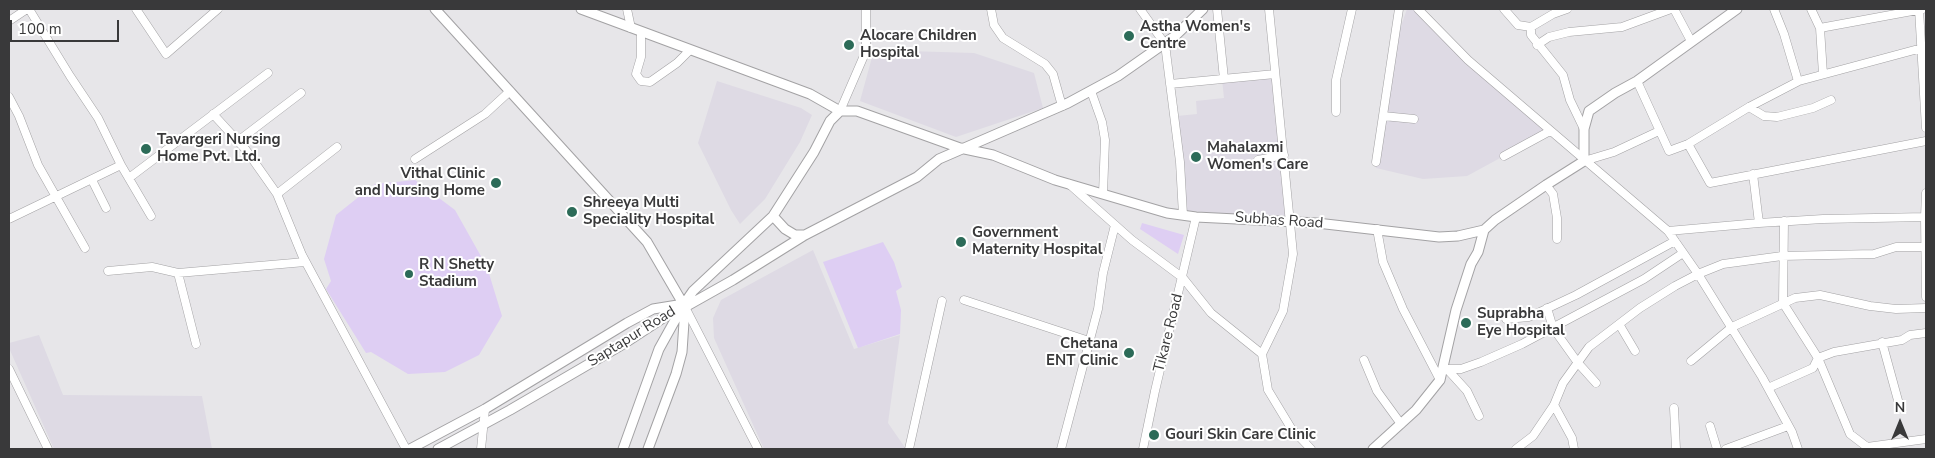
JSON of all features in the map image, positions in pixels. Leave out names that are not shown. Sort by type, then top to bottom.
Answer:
[{"type":"main road","points":[[435,9],[647,242],[685,305],[682,352],[676,374],[648,449]]},
{"type":"main road","points":[[581,9],[810,94],[840,111],[830,121],[814,152],[773,216],[693,291],[659,349],[624,449]]},
{"type":"main road","points":[[685,305],[733,280],[805,235],[917,176],[939,159],[960,148],[1062,106],[1118,76],[1165,44],[1203,9]]},
{"type":"main road","points":[[1584,162],[1584,128],[1588,111],[1637,81],[1726,12],[1737,9]]},
{"type":"main road","name":"Subhas Road","points":[[840,111],[857,111],[960,148],[993,155],[1069,184],[1167,213],[1196,217],[1290,221],[1439,237],[1458,236],[1484,230],[1546,184],[1584,162]]},
{"type":"main road","points":[[773,216],[785,229],[795,235],[805,235]]},
{"type":"main road","points":[[1373,449],[1416,410],[1440,380],[1445,369],[1456,310],[1471,264],[1478,252],[1484,230]]},
{"type":"main road","name":"Saptapur Road","points":[[410,449],[485,409],[653,309],[685,305]]},
{"type":"main road","name":"Saptapur Road","points":[[438,449],[625,343],[685,305]]},
{"type":"street","points":[[9,20],[28,9],[98,118],[121,165],[151,216]]},
{"type":"street","points":[[136,9],[166,54],[218,9]]},
{"type":"street","points":[[627,9],[631,28]]},
{"type":"street","points":[[840,111],[866,51],[866,9]]},
{"type":"street","points":[[990,9],[994,25],[1003,38],[1045,64],[1053,74],[1062,106]]},
{"type":"street","points":[[1140,9],[1165,44],[1180,162],[1183,215]]},
{"type":"street","points":[[1217,9],[1224,79]]},
{"type":"street","points":[[1270,9],[1293,254],[1283,311],[1262,354],[1268,390],[1291,428],[1311,449]]},
{"type":"street","points":[[1336,112],[1336,80],[1352,9]]},
{"type":"street","points":[[1376,162],[1399,9]]},
{"type":"street","points":[[1418,9],[1468,60],[1584,162],[1627,195],[1668,231],[1732,327],[1768,388],[1798,449]]},
{"type":"street","points":[[1504,9],[1518,25],[1531,28],[1553,14],[1567,9]]},
{"type":"street","points":[[1537,45],[1549,36],[1569,32],[1622,27],[1673,9],[1691,41]]},
{"type":"street","points":[[1774,9],[1784,34],[1798,81]]},
{"type":"street","points":[[1811,9],[1820,28],[1823,74]]},
{"type":"street","points":[[1919,9],[1924,56],[1926,128]]},
{"type":"street","points":[[1820,28],[1923,9]]},
{"type":"street","points":[[1531,28],[1531,35],[1537,45],[1563,74],[1570,100],[1584,128]]},
{"type":"street","points":[[641,32],[641,57],[636,74],[641,81],[650,82],[677,63],[690,50]]},
{"type":"street","points":[[1637,81],[1668,151],[1688,144],[1749,107],[1798,81],[1922,48]]},
{"type":"street","points":[[129,178],[268,73]]},
{"type":"street","points":[[1170,84],[1275,74]]},
{"type":"street","points":[[415,159],[485,114],[510,91]]},
{"type":"street","points":[[1091,91],[1102,122],[1105,140],[1103,194]]},
{"type":"street","points":[[238,141],[300,93]]},
{"type":"street","points":[[9,97],[19,116],[38,165],[85,248]]},
{"type":"street","points":[[1749,107],[1764,116],[1777,117],[1812,108],[1831,100]]},
{"type":"street","points":[[213,114],[238,141],[277,194],[306,262],[406,449]]},
{"type":"street","points":[[1383,116],[1414,119]]},
{"type":"street","points":[[1504,156],[1550,131]]},
{"type":"street","points":[[1584,162],[1614,152],[1659,131]]},
{"type":"street","points":[[1688,144],[1710,183],[1926,141]]},
{"type":"street","points":[[277,194],[337,148]]},
{"type":"street","points":[[1258,160],[1284,155]]},
{"type":"street","points":[[9,219],[121,165]]},
{"type":"street","points":[[1753,174],[1759,223]]},
{"type":"street","points":[[92,180],[106,208]]},
{"type":"street","points":[[1069,184],[1132,240],[1183,278],[1211,313],[1262,354]]},
{"type":"street","points":[[1546,184],[1553,194],[1557,218],[1557,239]]},
{"type":"street","points":[[1926,193],[1926,297]]},
{"type":"street","name":"Tikare Road","points":[[1143,449],[1196,217]]},
{"type":"street","points":[[1668,231],[1784,221],[1925,217]]},
{"type":"street","points":[[1784,221],[1782,256],[1783,303],[1818,358],[1850,434],[1867,447],[1926,439]]},
{"type":"street","points":[[1061,449],[1098,309],[1103,273],[1115,225]]},
{"type":"street","points":[[1378,229],[1383,262],[1403,309],[1440,380]]},
{"type":"street","points":[[1506,319],[1529,317],[1675,241]]},
{"type":"street","points":[[1516,449],[1533,436],[1554,405],[1563,383],[1590,347],[1654,299],[1698,274],[1723,264],[1782,256],[1874,254],[1896,247],[1925,247]]},
{"type":"street","points":[[1445,369],[1461,369],[1481,362],[1553,328],[1644,279],[1683,252]]},
{"type":"street","points":[[108,271],[152,266],[178,273],[306,262]]},
{"type":"street","points":[[178,273],[196,344]]},
{"type":"street","points":[[1692,362],[1732,327],[1795,298],[1820,295],[1870,306],[1896,309],[1926,308]]},
{"type":"street","points":[[964,300],[1089,341]]},
{"type":"street","points":[[909,449],[942,301]]},
{"type":"street","points":[[685,305],[758,449]]},
{"type":"street","points":[[1547,308],[1553,328],[1578,363],[1596,383]]},
{"type":"street","points":[[1619,324],[1635,351]]},
{"type":"street","points":[[1768,388],[1813,368],[1818,358],[1834,352],[1882,342],[1902,340],[1910,334],[1926,333]]},
{"type":"street","points":[[1882,342],[1899,404]]},
{"type":"street","points":[[1364,360],[1377,391],[1401,424]]},
{"type":"street","points":[[9,369],[48,449]]},
{"type":"street","points":[[1445,369],[1468,391],[1479,416]]},
{"type":"street","points":[[1554,405],[1572,438],[1574,449]]},
{"type":"street","points":[[1674,408],[1676,449]]},
{"type":"street","points":[[481,449],[485,409]]},
{"type":"street","points":[[1710,426],[1717,449]]},
{"type":"street","points":[[1726,449],[1788,426]]},
{"type":"shaded area","points":[[1407,9],[1418,9],[1550,131],[1467,176],[1423,179],[1376,168],[1394,46]]},
{"type":"shaded area","points":[[874,50],[974,53],[1034,73],[1043,108],[956,137],[860,101]]},
{"type":"shaded area","points":[[1272,74],[1288,218],[1186,211],[1177,116],[1197,114],[1196,101],[1224,98],[1222,79]]},
{"type":"shaded area","points":[[717,81],[801,108],[812,115],[800,142],[765,199],[740,224],[731,210],[698,143]]},
{"type":"shaded area","name":"R N Shetty Stadium","points":[[415,180],[455,210],[487,267],[502,316],[479,355],[445,372],[408,374],[371,352],[366,353],[326,289],[331,281],[324,259],[336,215],[375,184]]},
{"type":"shaded area","points":[[1142,223],[1184,235],[1178,254],[1140,229]]},
{"type":"shaded area","points":[[883,242],[894,262],[902,287],[896,291],[901,310],[900,334],[858,348],[823,262]]},
{"type":"shaded area","points":[[813,250],[854,349],[900,335],[888,423],[906,449],[764,449],[714,338],[713,318],[721,300]]},
{"type":"shaded area","points":[[39,335],[63,395],[202,396],[212,449],[54,449],[9,348],[9,343]]},
{"type":"place","name":"Astha Women's Centre","points":[[1129,36]]},
{"type":"place","name":"Alocare Children Hospital","points":[[849,45]]},
{"type":"place","name":"Tavargeri Nursing Home Pvt. Ltd.","points":[[146,149]]},
{"type":"place","name":"Mahalaxmi Women's Care","points":[[1196,157]]},
{"type":"place","name":"Vithal Clinic and Nursing Home","points":[[496,183]]},
{"type":"place","name":"Shreeya Multi Speciality Hospital","points":[[572,212]]},
{"type":"place","name":"Government Maternity Hospital","points":[[961,242]]},
{"type":"place","name":"R N Shetty Stadium","points":[[409,274]]},
{"type":"place","name":"Suprabha Eye Hospital","points":[[1466,323]]},
{"type":"place","name":"Chetana ENT Clinic","points":[[1129,353]]},
{"type":"place","name":"Gouri Skin Care Clinic","points":[[1154,435]]}]
